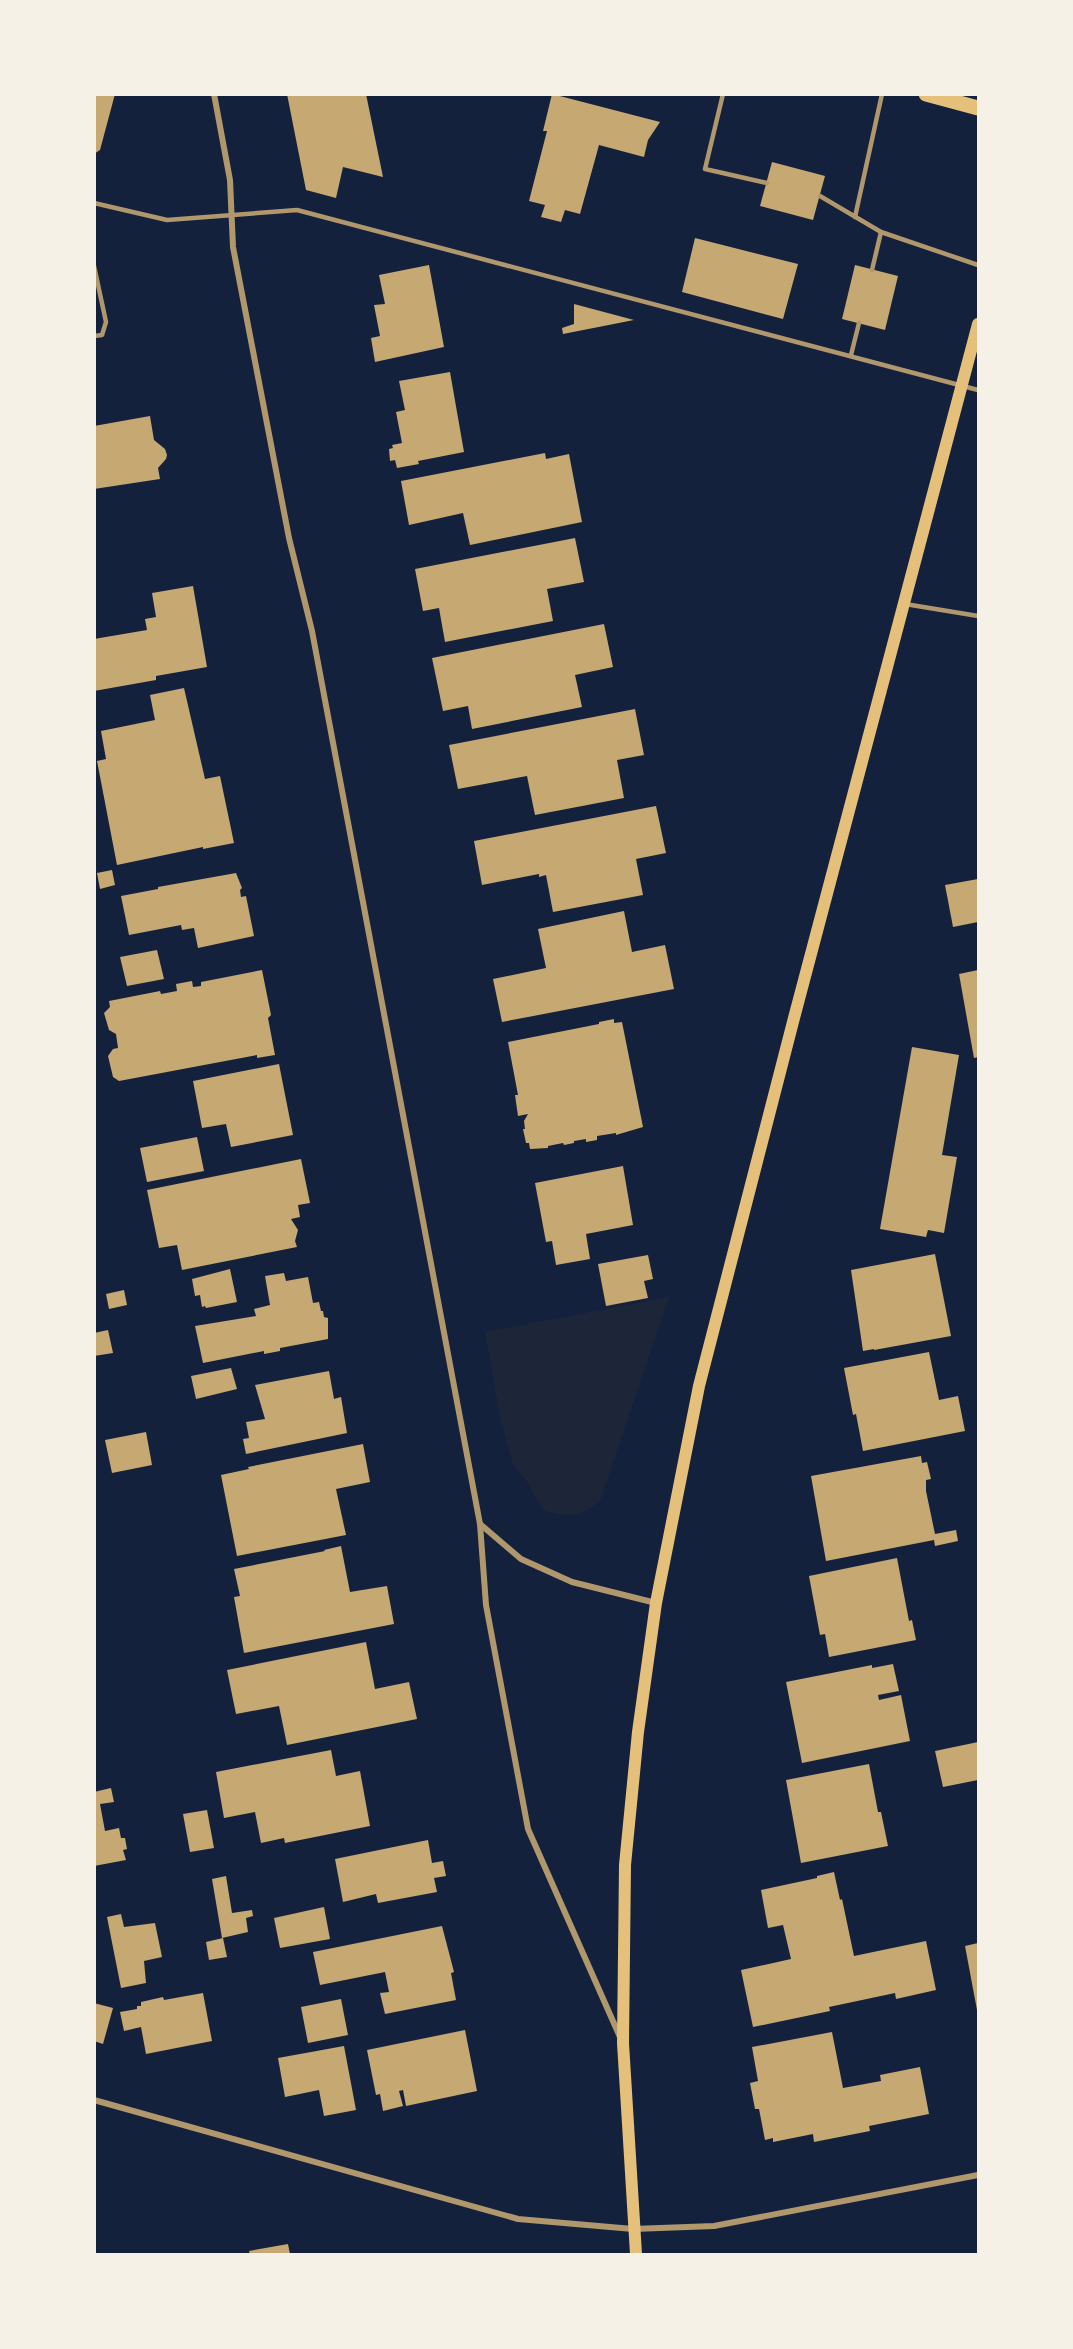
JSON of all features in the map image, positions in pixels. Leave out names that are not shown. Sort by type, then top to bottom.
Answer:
[{"type":"main road","points":[[927,94],[978,108]]},
{"type":"main road","points":[[636,2254],[622,2043],[625,1865],[638,1732],[656,1603],[699,1386],[794,1018],[964,386],[978,324]]},
{"type":"street","points":[[214,94],[230,180],[233,247],[289,538],[312,631],[480,1524],[486,1605],[528,1829],[622,2043]]},
{"type":"street","points":[[480,1524],[521,1559],[572,1582],[656,1603]]},
{"type":"street","points":[[94,2100],[518,2219],[633,2229],[714,2226],[978,2175]]},
{"type":"lane","points":[[723,94],[705,169],[766,183]]},
{"type":"lane","points":[[855,217],[882,94]]},
{"type":"lane","points":[[820,196],[881,232],[978,265]]},
{"type":"lane","points":[[94,203],[167,220],[297,210],[978,390]]},
{"type":"lane","points":[[872,270],[881,232]]},
{"type":"lane","points":[[94,266],[106,322],[102,335],[94,336]]},
{"type":"lane","points":[[851,355],[859,323]]},
{"type":"lane","points":[[905,604],[978,616]]},
{"type":"shaded area","points":[[669,1297],[600,1501],[586,1511],[567,1516],[543,1510],[528,1483],[513,1464],[501,1422],[485,1332]]},
{"type":"building","points":[[94,94],[115,94],[100,150],[94,154]]},
{"type":"building","points":[[287,94],[366,94],[383,177],[343,167],[336,198],[306,190]]},
{"type":"building","points":[[552,94],[660,122],[648,140],[644,157],[599,145],[580,214],[565,210],[561,222],[541,217],[545,205],[529,201],[547,131],[543,131]]},
{"type":"building","points":[[772,162],[825,176],[813,220],[760,206]]},
{"type":"building","points":[[695,238],[798,264],[783,319],[682,292]]},
{"type":"building","points":[[429,265],[444,347],[375,362],[371,338],[380,336],[374,305],[385,304],[379,275]]},
{"type":"building","points":[[855,265],[898,276],[885,330],[842,319]]},
{"type":"building","points":[[574,304],[634,320],[563,334],[562,328],[574,324]]},
{"type":"building","points":[[450,372],[464,452],[418,461],[419,464],[397,468],[395,460],[390,461],[389,449],[393,448],[392,445],[402,443],[396,412],[405,410],[399,381]]},
{"type":"building","points":[[150,416],[154,440],[165,449],[167,455],[158,468],[160,479],[94,489],[94,426]]},
{"type":"building","points":[[545,453],[546,459],[569,454],[582,522],[470,545],[463,513],[409,525],[401,481]]},
{"type":"building","points":[[575,538],[584,582],[547,589],[553,621],[445,642],[439,608],[423,611],[415,569]]},
{"type":"building","points":[[193,586],[207,667],[156,676],[156,680],[94,691],[94,639],[147,630],[145,619],[156,617],[152,593]]},
{"type":"building","points":[[604,624],[613,667],[575,675],[582,707],[472,729],[468,706],[443,711],[432,658]]},
{"type":"building","points":[[184,688],[205,779],[220,776],[234,843],[117,865],[97,761],[106,759],[101,731],[155,720],[150,695]]},
{"type":"building","points":[[635,709],[644,755],[617,760],[624,798],[535,815],[527,776],[458,789],[449,745]]},
{"type":"building","points":[[656,806],[666,853],[636,859],[643,895],[553,912],[546,875],[539,877],[539,874],[482,885],[474,841]]},
{"type":"building","points":[[112,870],[115,885],[100,889],[97,873]]},
{"type":"building","points":[[236,873],[242,888],[241,897],[246,896],[254,936],[198,948],[194,928],[182,930],[181,925],[129,935],[121,896]]},
{"type":"building","points":[[978,879],[978,922],[953,927],[945,885]]},
{"type":"building","points":[[624,911],[632,952],[665,945],[674,989],[502,1022],[493,979],[546,968],[538,929]]},
{"type":"building","points":[[157,950],[164,979],[127,986],[120,957]]},
{"type":"building","points":[[262,970],[271,1015],[268,1018],[275,1055],[257,1058],[257,1055],[119,1081],[113,1077],[108,1056],[113,1049],[118,1048],[116,1034],[109,1030],[104,1013],[110,1007],[109,1001],[160,991],[161,994],[177,991],[176,984],[192,981],[193,987],[201,986],[201,982]]},
{"type":"building","points":[[978,970],[978,1057],[974,1058],[959,974]]},
{"type":"building","points":[[614,1019],[614,1023],[622,1022],[643,1127],[616,1135],[616,1133],[597,1136],[597,1140],[586,1142],[586,1139],[564,1145],[563,1143],[548,1146],[548,1148],[530,1149],[523,1129],[525,1129],[524,1121],[528,1114],[518,1116],[515,1095],[518,1095],[508,1042]]},
{"type":"building","points":[[912,1047],[959,1055],[942,1155],[957,1157],[944,1233],[928,1230],[926,1237],[880,1229]]},
{"type":"building","points":[[279,1064],[293,1135],[231,1147],[226,1124],[202,1128],[193,1081]]},
{"type":"building","points":[[197,1137],[204,1171],[147,1182],[140,1148]]},
{"type":"building","points":[[301,1159],[310,1203],[298,1205],[300,1217],[291,1219],[298,1230],[295,1241],[297,1247],[182,1270],[177,1245],[159,1248],[147,1190]]},
{"type":"building","points":[[623,1166],[633,1225],[586,1234],[590,1259],[556,1265],[552,1241],[546,1242],[535,1183]]},
{"type":"building","points":[[935,1254],[951,1336],[863,1351],[851,1270]]},
{"type":"building","points":[[648,1255],[653,1279],[644,1281],[648,1298],[606,1306],[598,1264]]},
{"type":"building","points":[[230,1269],[237,1302],[202,1307],[200,1295],[195,1296],[192,1279]]},
{"type":"building","points":[[284,1273],[286,1281],[308,1277],[313,1303],[319,1302],[324,1317],[328,1318],[328,1339],[280,1348],[280,1351],[264,1354],[264,1351],[203,1363],[195,1326],[256,1316],[254,1309],[270,1305],[265,1276]]},
{"type":"building","points":[[124,1290],[127,1305],[109,1309],[106,1294]]},
{"type":"building","points":[[108,1330],[113,1353],[94,1356],[94,1333]]},
{"type":"building","points":[[929,1352],[939,1400],[958,1396],[965,1431],[863,1451],[844,1368]]},
{"type":"building","points":[[231,1368],[237,1389],[196,1399],[191,1376]]},
{"type":"building","points":[[329,1371],[334,1399],[341,1397],[347,1433],[246,1454],[243,1439],[249,1438],[246,1422],[265,1419],[255,1385]]},
{"type":"building","points":[[146,1432],[152,1465],[112,1473],[105,1440]]},
{"type":"building","points":[[363,1444],[370,1482],[336,1489],[346,1535],[237,1556],[221,1475],[249,1469],[248,1467]]},
{"type":"building","points":[[921,1456],[922,1463],[927,1462],[931,1479],[926,1480],[926,1491],[935,1534],[956,1530],[958,1541],[935,1546],[934,1540],[826,1561],[811,1476]]},
{"type":"building","points":[[341,1546],[350,1592],[387,1586],[394,1624],[244,1653],[234,1597],[240,1596],[234,1569]]},
{"type":"building","points":[[897,1558],[909,1621],[912,1620],[916,1640],[829,1657],[825,1634],[820,1635],[809,1576]]},
{"type":"building","points":[[366,1642],[375,1689],[409,1682],[417,1719],[287,1745],[279,1706],[236,1714],[227,1670]]},
{"type":"building","points":[[893,1664],[899,1691],[878,1695],[879,1700],[901,1695],[910,1741],[802,1763],[786,1682],[872,1665],[872,1668]]},
{"type":"building","points":[[978,1742],[978,1780],[943,1787],[935,1751]]},
{"type":"building","points":[[331,1750],[336,1776],[360,1771],[370,1826],[285,1843],[284,1838],[261,1843],[255,1812],[224,1818],[216,1772]]},
{"type":"building","points":[[869,1764],[878,1812],[881,1812],[888,1846],[801,1863],[786,1780]]},
{"type":"building","points":[[111,1788],[114,1802],[100,1804],[105,1831],[119,1828],[121,1838],[125,1838],[127,1849],[123,1850],[126,1860],[94,1866],[94,1792]]},
{"type":"building","points":[[207,1810],[214,1848],[190,1852],[183,1814]]},
{"type":"building","points":[[428,1840],[432,1863],[443,1861],[446,1876],[434,1878],[437,1892],[378,1903],[376,1894],[343,1902],[335,1859]]},
{"type":"building","points":[[834,1872],[854,1956],[926,1941],[936,1990],[896,1999],[895,1993],[829,2007],[830,2011],[753,2027],[741,1970],[791,1959],[783,1925],[768,1928],[761,1890]]},
{"type":"building","points":[[226,1876],[232,1913],[252,1910],[253,1916],[246,1918],[248,1932],[222,1938],[212,1879]]},
{"type":"building","points":[[324,1907],[330,1939],[280,1948],[274,1918]]},
{"type":"building","points":[[121,1914],[124,1927],[155,1923],[162,1957],[144,1961],[146,1983],[121,1988],[107,1917]]},
{"type":"building","points":[[442,1926],[454,1972],[451,1973],[456,2000],[385,2014],[380,1993],[389,1992],[385,1972],[320,1985],[313,1952]]},
{"type":"building","points":[[223,1938],[227,1957],[209,1960],[206,1942]]},
{"type":"building","points":[[978,1943],[978,2010],[977,2010],[965,1946]]},
{"type":"building","points":[[203,1993],[212,2041],[146,2054],[141,2027],[124,2031],[120,2012],[137,2009],[137,2006],[141,2006],[141,2002]]},
{"type":"building","points":[[341,1999],[348,2035],[308,2043],[301,2007]]},
{"type":"building","points":[[94,2003],[113,2008],[103,2044],[94,2041]]},
{"type":"building","points":[[465,2030],[477,2091],[406,2106],[403,2090],[399,2091],[403,2106],[383,2111],[380,2094],[376,2095],[367,2050]]},
{"type":"building","points":[[832,2032],[843,2088],[881,2081],[880,2075],[920,2067],[929,2114],[869,2126],[870,2131],[814,2142],[813,2134],[773,2142],[773,2138],[765,2140],[759,2109],[755,2109],[750,2083],[758,2081],[752,2047]]},
{"type":"building","points":[[344,2046],[356,2110],[324,2116],[319,2090],[285,2097],[278,2058]]},
{"type":"building","points":[[288,2244],[290,2254],[250,2254],[249,2251]]}]
